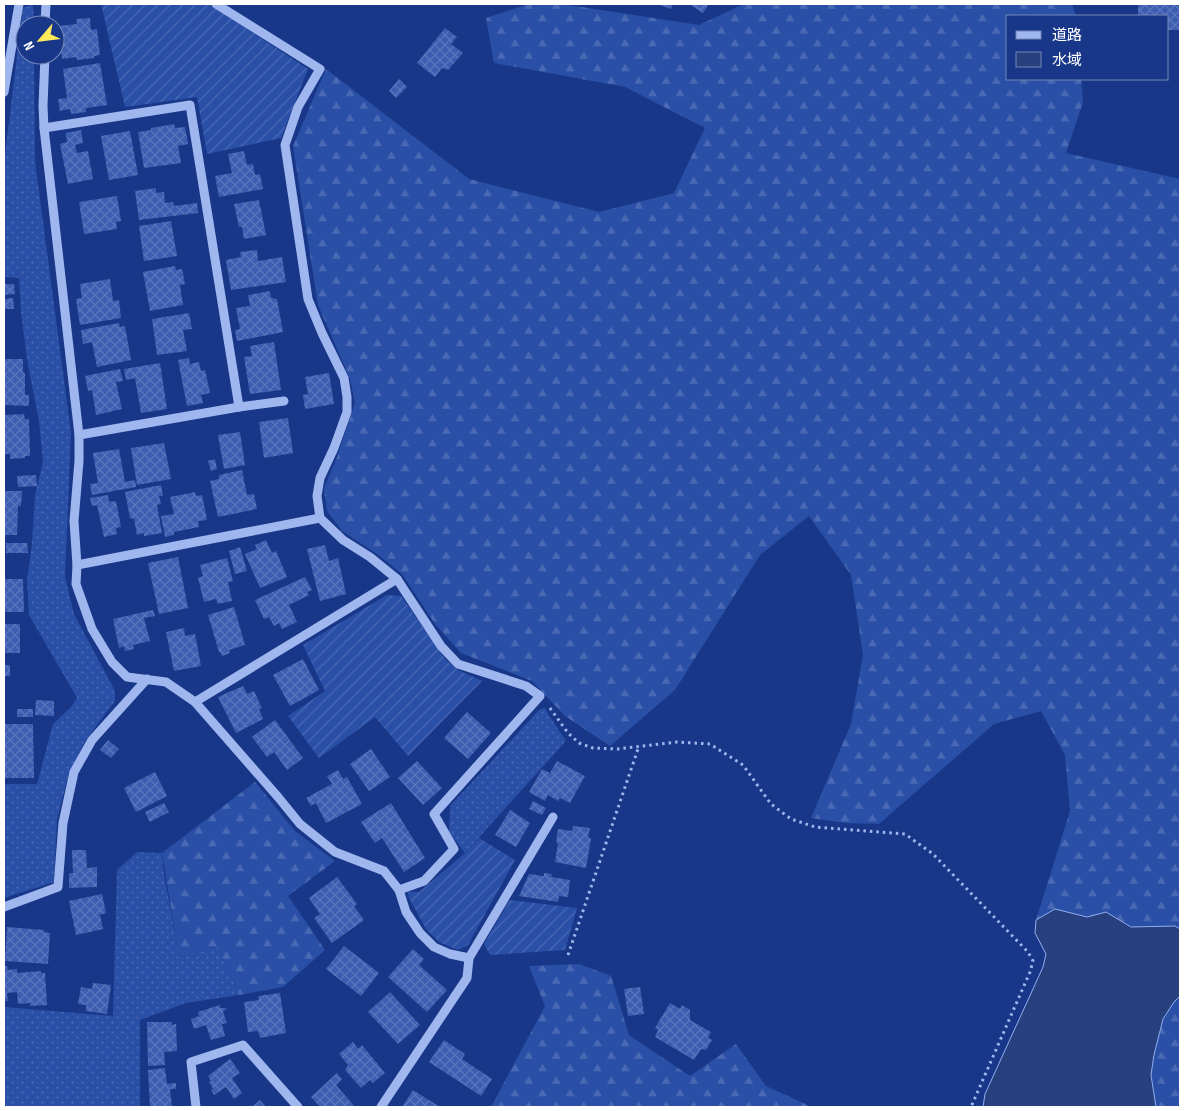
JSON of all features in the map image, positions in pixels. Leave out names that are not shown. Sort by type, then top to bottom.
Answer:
[{"type":"street","points":[[4,92],[19,4]]},
{"type":"street","points":[[216,4],[320,69],[298,107],[285,145],[308,299],[344,378],[347,396],[347,412],[334,448],[320,478],[317,496],[320,518],[343,540],[370,557],[397,579],[441,646],[458,664],[526,686],[540,696],[434,814],[454,849],[424,881],[398,890]]},
{"type":"street","points":[[45,65],[44,128],[79,435],[79,461],[74,521],[77,564],[76,584],[92,629],[112,662],[127,677],[166,682],[195,702],[300,824],[336,852],[384,871],[398,890],[406,912],[420,934],[434,947],[450,954],[469,958]]},
{"type":"street","points":[[44,128],[190,105],[239,407]]},
{"type":"street","points":[[79,435],[284,401]]},
{"type":"street","points":[[77,564],[320,518]]},
{"type":"street","points":[[195,702],[397,579]]},
{"type":"street","points":[[4,908],[58,887],[63,823],[74,772],[92,740],[147,679]]},
{"type":"street","points":[[381,1107],[467,978],[469,958],[553,817]]},
{"type":"street","points":[[196,1107],[191,1062],[242,1045],[298,1107]]},
{"type":"path","points":[[540,696],[568,733],[579,743],[593,748],[618,749],[677,742],[710,744],[743,765],[771,804],[791,819],[815,827],[906,834],[933,854],[1028,952],[1033,961],[972,1107]]},
{"type":"path","points":[[568,956],[639,746]]},
{"type":"green space","points":[[33,4],[34,15],[22,15],[23,8]]},
{"type":"green space","points":[[101,4],[209,4],[308,69],[281,138],[207,154],[197,97],[125,107]]},
{"type":"green space","points":[[529,4],[562,4],[699,25],[744,4],[1072,4],[1076,15],[1006,15],[1006,80],[1081,80],[1083,102],[1066,153],[1180,179],[1180,929],[1175,926],[1131,927],[1106,912],[1087,917],[1055,910],[1036,920],[1070,811],[1065,755],[1041,711],[994,724],[879,824],[845,823],[811,818],[851,724],[863,655],[851,575],[809,516],[760,555],[675,690],[610,746],[565,716],[532,681],[461,653],[435,624],[402,574],[377,554],[342,531],[327,511],[324,488],[337,457],[355,403],[350,379],[318,305],[293,146],[326,69],[469,179],[599,212],[674,193],[705,128],[625,87],[494,63],[486,18]]},
{"type":"green space","points":[[16,65],[34,65],[35,161],[71,433],[65,577],[74,614],[115,691],[115,701],[85,741],[69,773],[57,819],[54,882],[4,898],[4,784],[37,784],[53,724],[72,706],[77,698],[29,615],[27,580],[32,544],[35,495],[43,462],[39,421],[28,365],[21,313],[19,278],[4,277],[4,162]]},
{"type":"green space","points":[[387,595],[401,596],[446,660],[458,670],[482,681],[408,756],[375,717],[319,758],[288,716],[325,691],[303,645]]},
{"type":"green space","points":[[545,708],[566,741],[465,853],[449,832],[450,806],[539,710]]},
{"type":"green space","points":[[255,782],[295,831],[335,861],[288,896],[325,950],[283,987],[239,995],[218,946],[179,957],[162,853]]},
{"type":"green space","points":[[479,838],[515,860],[468,945],[458,950],[439,942],[426,929],[409,898],[408,892],[419,892],[465,853]]},
{"type":"green space","points":[[137,852],[162,853],[179,956],[218,946],[239,995],[186,1003],[140,1020],[140,1107],[4,1107],[4,1007],[113,1016],[117,870]]},
{"type":"green space","points":[[510,900],[577,908],[565,950],[490,955],[484,944]]},
{"type":"green space","points":[[579,964],[611,976],[629,1035],[690,1076],[736,1044],[766,1086],[812,1107],[491,1107],[545,1006],[529,966]]},
{"type":"green space","points":[[1180,996],[1180,1107],[1156,1107],[1151,1075],[1154,1055],[1163,1019]]},
{"type":"water","points":[[1055,909],[1087,917],[1106,912],[1131,927],[1175,926],[1180,929],[1180,996],[1163,1019],[1151,1075],[1156,1107],[983,1107],[985,1094],[1043,967],[1046,954],[1035,933],[1036,920]]},
{"type":"building","points":[[657,4],[673,4],[671,9]]},
{"type":"building","points":[[693,4],[709,4],[703,13],[692,6]]},
{"type":"building","points":[[1138,4],[1180,4],[1180,30],[1169,30],[1169,15],[1138,15]]},
{"type":"building","points":[[90,18],[91,30],[97,29],[100,55],[94,56],[94,58],[77,60],[76,57],[65,59],[65,25],[77,24],[76,19]]},
{"type":"building","points":[[445,28],[457,37],[451,44],[463,53],[448,70],[442,68],[435,77],[417,63]]},
{"type":"building","points":[[100,63],[107,105],[86,108],[86,112],[71,114],[70,109],[60,111],[58,99],[67,98],[63,69]]},
{"type":"building","points":[[399,79],[407,87],[396,98],[389,91]]},
{"type":"building","points":[[174,124],[175,128],[185,127],[188,144],[178,146],[181,163],[144,168],[138,132]]},
{"type":"building","points":[[81,130],[83,143],[75,145],[77,153],[88,151],[93,179],[68,184],[60,144],[67,142],[66,133]]},
{"type":"building","points":[[130,131],[138,175],[109,180],[101,136]]},
{"type":"building","points":[[244,151],[247,165],[253,164],[255,175],[260,174],[263,189],[219,197],[215,176],[232,173],[228,154]]},
{"type":"building","points":[[156,188],[156,193],[164,192],[165,203],[173,202],[174,206],[197,203],[198,213],[139,220],[135,191]]},
{"type":"building","points":[[117,196],[121,221],[116,222],[117,229],[84,234],[79,202]]},
{"type":"building","points":[[259,200],[266,235],[244,239],[242,227],[239,227],[234,204]]},
{"type":"building","points":[[171,221],[177,256],[144,261],[139,226]]},
{"type":"building","points":[[257,250],[258,261],[282,257],[286,282],[231,290],[226,260],[241,257],[240,252]]},
{"type":"building","points":[[175,266],[176,270],[182,269],[185,284],[180,285],[183,305],[150,311],[143,272]]},
{"type":"building","points":[[110,279],[113,301],[119,300],[121,318],[80,325],[76,299],[82,298],[80,284]]},
{"type":"building","points":[[4,284],[14,284],[15,294],[4,295]]},
{"type":"building","points":[[270,291],[271,298],[277,299],[283,332],[237,341],[235,330],[240,329],[236,308],[250,306],[248,295]]},
{"type":"building","points":[[13,298],[14,309],[4,309],[4,299]]},
{"type":"building","points":[[189,313],[192,329],[183,330],[187,351],[157,355],[152,319]]},
{"type":"building","points":[[119,323],[120,327],[125,326],[131,360],[97,367],[92,342],[83,344],[81,330]]},
{"type":"building","points":[[274,342],[281,390],[250,394],[244,357],[252,356],[250,346]]},
{"type":"building","points":[[189,358],[190,364],[199,362],[201,371],[205,370],[210,393],[201,395],[203,403],[187,406],[178,360]]},
{"type":"building","points":[[5,359],[23,359],[25,395],[29,395],[29,406],[4,405]]},
{"type":"building","points":[[160,363],[167,409],[141,413],[135,378],[126,380],[124,369]]},
{"type":"building","points":[[120,369],[123,381],[116,382],[122,409],[96,415],[92,390],[88,391],[85,376]]},
{"type":"building","points":[[329,373],[334,404],[305,409],[303,395],[308,394],[305,377]]},
{"type":"building","points":[[24,414],[25,419],[29,419],[30,456],[10,459],[10,454],[4,454],[4,415]]},
{"type":"building","points":[[288,418],[293,453],[264,458],[259,422]]},
{"type":"building","points":[[240,432],[245,465],[224,469],[218,435]]},
{"type":"building","points":[[164,443],[171,479],[137,485],[131,448]]},
{"type":"building","points":[[119,449],[125,482],[135,480],[136,487],[92,495],[90,484],[98,483],[93,453]]},
{"type":"building","points":[[215,459],[217,469],[211,471],[208,461]]},
{"type":"building","points":[[242,470],[247,495],[254,494],[257,509],[218,517],[210,481],[219,479],[219,475]]},
{"type":"building","points":[[36,475],[37,486],[18,487],[17,476]]},
{"type":"building","points":[[161,485],[163,496],[159,496],[161,504],[157,505],[162,533],[144,536],[144,533],[137,535],[134,519],[130,518],[125,492]]},
{"type":"building","points":[[4,491],[22,491],[21,506],[18,506],[17,535],[4,535]]},
{"type":"building","points":[[195,492],[196,496],[202,495],[207,520],[198,521],[199,527],[174,532],[174,535],[165,537],[161,516],[174,514],[170,497]]},
{"type":"building","points":[[108,495],[109,502],[116,501],[121,527],[116,528],[117,534],[104,537],[97,505],[92,506],[90,498]]},
{"type":"building","points":[[266,540],[272,553],[276,551],[287,577],[260,588],[245,554],[257,549],[255,545]]},
{"type":"building","points":[[6,543],[27,543],[28,553],[6,553]]},
{"type":"building","points":[[325,545],[329,561],[338,558],[346,594],[320,601],[307,549]]},
{"type":"building","points":[[240,547],[247,571],[235,574],[229,551]]},
{"type":"building","points":[[178,557],[188,608],[159,614],[148,563]]},
{"type":"building","points":[[227,558],[233,581],[228,582],[232,601],[218,604],[216,599],[204,602],[198,578],[203,576],[200,565]]},
{"type":"building","points":[[305,577],[312,590],[307,592],[309,595],[289,605],[297,622],[282,629],[279,623],[274,626],[269,617],[264,619],[255,600]]},
{"type":"building","points":[[4,579],[23,579],[24,612],[4,612]]},
{"type":"building","points":[[234,607],[245,645],[229,650],[230,653],[222,656],[219,652],[208,615]]},
{"type":"building","points":[[153,610],[155,616],[144,618],[150,641],[133,645],[134,649],[125,651],[124,646],[119,648],[113,619]]},
{"type":"building","points":[[4,624],[20,624],[20,653],[4,653]]},
{"type":"building","points":[[184,628],[185,636],[195,634],[201,666],[174,671],[166,632]]},
{"type":"building","points":[[303,659],[319,690],[290,706],[273,675]]},
{"type":"building","points":[[4,665],[10,665],[10,676],[4,676]]},
{"type":"building","points":[[243,686],[247,694],[254,691],[262,708],[259,709],[263,719],[236,733],[218,697]]},
{"type":"building","points":[[36,700],[54,701],[54,716],[35,715]]},
{"type":"building","points":[[17,709],[33,709],[33,717],[17,717]]},
{"type":"building","points":[[467,712],[491,733],[468,759],[444,738]]},
{"type":"building","points":[[275,720],[303,758],[287,770],[274,752],[267,757],[252,737]]},
{"type":"building","points":[[4,724],[33,724],[34,778],[4,778]]},
{"type":"building","points":[[108,740],[119,749],[111,758],[100,750]]},
{"type":"building","points":[[371,749],[390,777],[369,791],[350,764]]},
{"type":"building","points":[[417,761],[442,788],[423,805],[398,778]]},
{"type":"building","points":[[557,761],[585,776],[570,803],[560,798],[558,801],[548,795],[545,801],[529,792],[542,769],[550,773]]},
{"type":"building","points":[[338,770],[343,779],[347,777],[362,804],[326,823],[316,803],[311,806],[306,798],[332,784],[327,776]]},
{"type":"building","points":[[155,772],[167,796],[136,812],[124,788]]},
{"type":"building","points":[[533,801],[546,808],[542,815],[529,809]]},
{"type":"building","points":[[164,803],[169,812],[150,822],[145,812]]},
{"type":"building","points":[[391,803],[425,858],[404,872],[382,838],[375,843],[361,822]]},
{"type":"building","points":[[510,810],[530,823],[516,847],[495,835]]},
{"type":"building","points":[[573,826],[590,828],[588,837],[591,839],[586,868],[555,862],[558,829],[572,831]]},
{"type":"building","points":[[72,850],[86,850],[87,868],[97,867],[97,887],[69,888],[69,873],[73,873]]},
{"type":"building","points":[[544,873],[552,874],[551,877],[570,880],[568,897],[559,896],[558,902],[519,896],[529,874],[544,876]]},
{"type":"building","points":[[337,877],[357,904],[354,906],[364,920],[332,943],[314,918],[320,914],[309,898]]},
{"type":"building","points":[[102,894],[106,913],[100,915],[103,929],[76,935],[69,901]]},
{"type":"building","points":[[7,927],[44,930],[44,932],[50,933],[48,964],[5,961]]},
{"type":"building","points":[[344,946],[379,973],[361,996],[326,969]]},
{"type":"building","points":[[413,949],[424,959],[419,965],[447,990],[427,1012],[388,977]]},
{"type":"building","points":[[4,966],[7,966],[8,970],[17,969],[17,973],[41,971],[41,973],[45,973],[47,1005],[30,1006],[30,1003],[18,1004],[17,992],[7,993],[8,1001],[4,1001]]},
{"type":"building","points":[[93,983],[111,985],[107,1014],[86,1011],[86,1005],[78,1004],[81,987],[92,989]]},
{"type":"building","points":[[640,987],[644,1014],[628,1016],[624,989]]},
{"type":"building","points":[[390,992],[420,1025],[398,1044],[368,1012]]},
{"type":"building","points":[[280,993],[286,1033],[260,1038],[258,1031],[248,1032],[244,1002],[259,1000],[258,996]]},
{"type":"building","points":[[670,1003],[680,1009],[682,1005],[690,1010],[690,1020],[711,1032],[708,1038],[712,1040],[706,1050],[701,1049],[694,1060],[655,1037],[658,1030],[655,1028]]},
{"type":"building","points":[[220,1005],[220,1008],[227,1008],[223,1012],[227,1023],[222,1024],[225,1036],[211,1040],[206,1025],[194,1029],[191,1019],[199,1016],[198,1012]]},
{"type":"building","points":[[147,1022],[172,1022],[172,1025],[176,1024],[177,1051],[164,1052],[165,1065],[148,1066]]},
{"type":"building","points":[[444,1040],[465,1054],[462,1059],[492,1079],[481,1096],[429,1062]]},
{"type":"building","points":[[353,1042],[358,1049],[362,1045],[385,1073],[373,1083],[370,1080],[361,1088],[345,1070],[348,1065],[339,1054]]},
{"type":"building","points":[[230,1059],[240,1073],[232,1078],[242,1093],[234,1099],[226,1087],[214,1095],[208,1076]]},
{"type":"building","points":[[165,1068],[167,1084],[176,1083],[176,1089],[170,1089],[172,1107],[150,1107],[148,1070]]},
{"type":"building","points":[[337,1073],[342,1079],[336,1085],[355,1107],[320,1107],[311,1097]]},
{"type":"building","points":[[413,1090],[440,1107],[402,1107]]},
{"type":"building","points":[[260,1100],[266,1107],[252,1107]]}]
